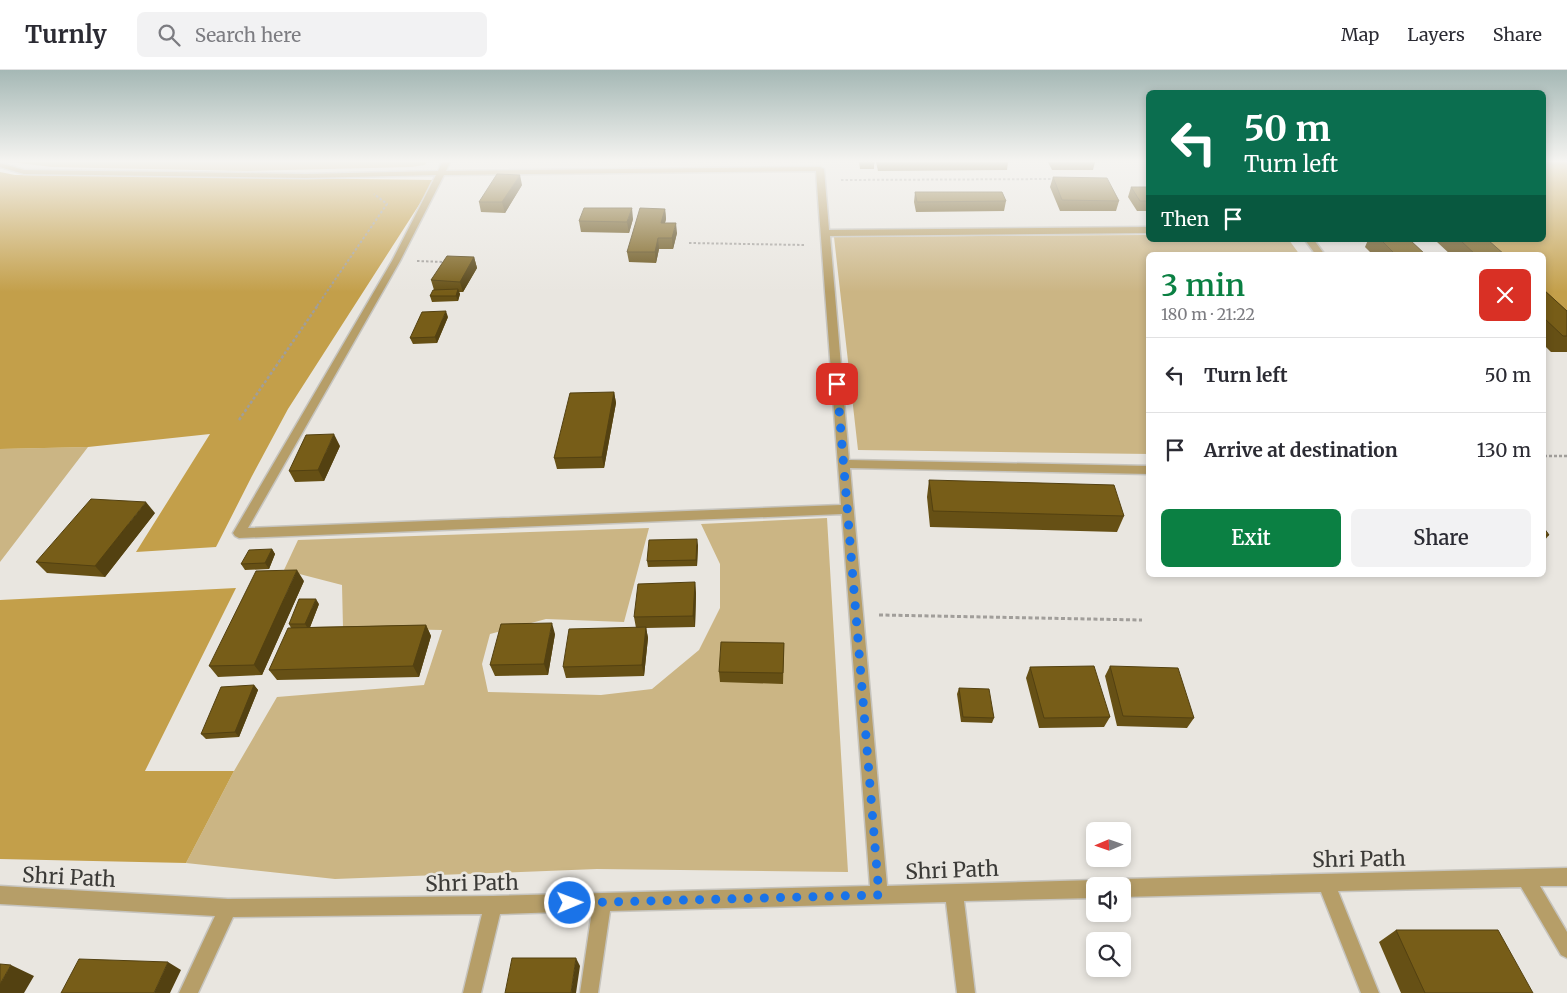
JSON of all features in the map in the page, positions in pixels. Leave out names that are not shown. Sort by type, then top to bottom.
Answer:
[{"type":"street","points":[[425,205],[396,261],[239,532],[848,509]]},
{"type":"street","points":[[823,205],[879,895]]},
{"type":"street","points":[[826,239],[1146,230]]},
{"type":"street","points":[[1311,242],[1319,252]]},
{"type":"street","points":[[844,464],[1146,470]]},
{"type":"street","name":"Shri Path","points":[[1131,888],[1567,877]]},
{"type":"street","points":[[1526,878],[1567,949]]},
{"type":"street","points":[[1326,882],[1370,993]]},
{"type":"street","name":"Shri Path","points":[[0,895],[228,908],[493,905],[1086,889]]},
{"type":"street","points":[[954,893],[966,993]]},
{"type":"street","points":[[589,993],[602,902]]},
{"type":"street","points":[[472,993],[493,905]]},
{"type":"street","points":[[188,993],[228,908]]},
{"type":"path","points":[[239,420],[385,205]]},
{"type":"path","points":[[689,243],[826,239]]},
{"type":"path","points":[[396,261],[451,262]]},
{"type":"path","points":[[1546,456],[1567,456]]},
{"type":"path","points":[[856,615],[1142,620]]},
{"type":"shaded area","points":[[0,205],[419,205],[288,409],[216,547],[136,552],[210,434],[88,447],[0,449]]},
{"type":"shaded area","points":[[1546,205],[1567,205],[1567,317],[1546,298],[1546,252],[1496,252],[1484,242],[1546,242]]},
{"type":"shaded area","points":[[1146,235],[1146,242],[1290,242],[1298,252],[1146,252],[1146,454],[858,450],[834,237]]},
{"type":"shaded area","points":[[88,447],[0,562],[0,449]]},
{"type":"shaded area","points":[[827,518],[848,872],[597,869],[335,879],[186,863],[234,771],[277,697],[424,685],[442,630],[343,628],[342,585],[284,570],[298,540],[649,528],[624,622],[546,619],[490,634],[482,664],[488,692],[601,695],[652,689],[699,650],[720,608],[720,564],[701,524]]},
{"type":"shaded area","points":[[236,588],[145,771],[234,771],[186,863],[0,859],[0,600]]},
{"type":"building","points":[[584,208],[632,208],[627,222],[579,221]]},
{"type":"building","points":[[640,208],[665,209],[661,223],[676,223],[672,238],[658,238],[655,252],[627,252]]},
{"type":"building","points":[[1383,242],[1412,242],[1423,252],[1393,252]]},
{"type":"building","points":[[1462,242],[1490,242],[1502,252],[1473,252]]},
{"type":"building","points":[[447,256],[474,257],[460,282],[431,280]]},
{"type":"building","points":[[458,289],[456,296],[430,296],[433,290]]},
{"type":"building","points":[[1546,292],[1567,311],[1567,336],[1563,336],[1546,320]]},
{"type":"building","points":[[446,311],[435,337],[410,338],[422,312]]},
{"type":"building","points":[[614,392],[602,457],[554,458],[570,393]]},
{"type":"building","points":[[334,434],[318,470],[289,471],[306,435]]},
{"type":"building","points":[[929,480],[1114,485],[1124,516],[933,511]]},
{"type":"building","points":[[91,499],[146,502],[95,566],[36,562]]},
{"type":"building","points":[[697,539],[696,560],[647,561],[649,540]]},
{"type":"building","points":[[272,549],[265,563],[241,564],[249,550]]},
{"type":"building","points":[[297,570],[254,665],[209,666],[256,571]]},
{"type":"building","points":[[695,582],[693,616],[634,617],[638,584]]},
{"type":"building","points":[[299,599],[316,599],[305,624],[289,624]]},
{"type":"building","points":[[552,623],[544,664],[490,665],[501,624]]},
{"type":"building","points":[[426,625],[413,666],[269,670],[288,628]]},
{"type":"building","points":[[646,627],[642,665],[563,667],[569,629]]},
{"type":"building","points":[[721,642],[784,643],[783,673],[719,672]]},
{"type":"building","points":[[1094,666],[1110,717],[1044,718],[1030,667]]},
{"type":"building","points":[[1110,666],[1178,668],[1194,718],[1123,716]]},
{"type":"building","points":[[254,685],[235,732],[201,734],[221,687]]},
{"type":"building","points":[[959,688],[989,689],[994,718],[963,717]]},
{"type":"building","points":[[1396,930],[1498,930],[1533,993],[1425,993]]},
{"type":"building","points":[[512,958],[576,958],[571,993],[505,993]]},
{"type":"building","points":[[79,959],[168,962],[154,993],[61,993]]},
{"type":"building","points":[[0,964],[11,965],[0,984]]},
{"type":"route","points":[[570,903],[879,895],[837,384]]}]
